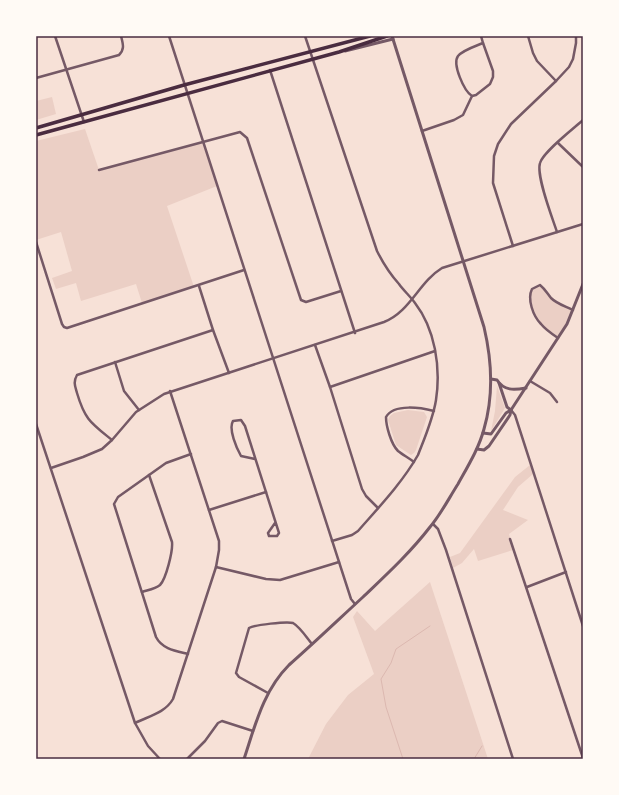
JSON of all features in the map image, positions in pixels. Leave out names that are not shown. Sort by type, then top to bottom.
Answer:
[{"type":"main road","points":[[36,128],[184,85],[370,36]]},
{"type":"main road","points":[[36,135],[339,52],[387,36]]},
{"type":"street","points":[[55,36],[84,122]]},
{"type":"street","points":[[36,78],[119,55],[124,47],[121,36]]},
{"type":"street","points":[[174,36],[169,37],[184,85],[296,433],[351,599],[355,604]]},
{"type":"street","points":[[305,36],[377,251],[384,265],[412,299],[430,330],[435,351],[438,379],[434,411],[418,455],[407,473],[358,531],[352,535],[332,541]]},
{"type":"street","points":[[422,131],[454,120],[462,115],[472,96],[476,95],[490,84],[493,77],[493,71],[481,36]]},
{"type":"street","points":[[528,36],[537,61],[556,81]]},
{"type":"street","points":[[513,246],[493,183],[494,156],[498,144],[511,124],[569,67],[573,59],[576,36]]},
{"type":"street","points":[[244,759],[268,693],[280,675],[405,557],[433,524],[477,449],[483,433],[490,401],[490,355],[484,327],[392,38],[352,50],[339,52]]},
{"type":"street","points":[[472,96],[467,93],[464,87],[458,73],[456,61],[458,56],[463,52],[483,43]]},
{"type":"street","points":[[270,70],[355,333]]},
{"type":"street","points":[[556,232],[539,174],[540,163],[545,155],[583,120]]},
{"type":"street","points":[[99,170],[240,132],[246,138],[301,300],[306,302],[341,292]]},
{"type":"street","points":[[558,143],[583,167]]},
{"type":"street","points":[[50,468],[94,454],[102,449],[112,440],[127,421],[139,410],[159,396],[170,391],[355,333],[390,320],[412,299],[435,273],[442,268],[583,224]]},
{"type":"street","points":[[36,242],[62,324],[67,328],[244,270]]},
{"type":"street","points":[[199,286],[229,373]]},
{"type":"street","points":[[558,338],[541,325],[537,319],[529,298],[532,289],[540,286],[544,288],[556,302],[572,310]]},
{"type":"street","points":[[477,449],[484,450],[489,446],[510,415],[511,410],[567,324],[583,287]]},
{"type":"street","points":[[112,440],[86,417],[74,385],[74,380],[77,375],[213,330]]},
{"type":"street","points":[[315,345],[330,386],[362,489],[366,496],[378,508]]},
{"type":"street","points":[[330,386],[435,351]]},
{"type":"street","points":[[115,362],[124,390],[139,410]]},
{"type":"street","points":[[491,379],[496,379],[499,383],[511,390],[526,388]]},
{"type":"street","points":[[530,381],[550,393],[557,402]]},
{"type":"street","points":[[499,383],[507,406],[516,416],[583,626]]},
{"type":"street","points":[[135,723],[164,710],[171,704],[216,567],[219,546],[209,510],[170,391]]},
{"type":"street","points":[[414,462],[397,450],[392,441],[386,416],[391,411],[404,408],[420,408],[434,411]]},
{"type":"street","points":[[483,433],[491,434],[506,413],[511,410]]},
{"type":"street","points":[[255,459],[241,456],[231,428],[233,421],[241,420],[243,422],[266,492],[275,523],[279,533],[279,535],[272,537],[269,536],[268,533],[275,523]]},
{"type":"street","points":[[36,424],[135,723],[148,746],[160,759]]},
{"type":"street","points":[[188,654],[165,647],[159,641],[114,508],[114,504],[116,499],[170,461],[191,454]]},
{"type":"street","points":[[142,592],[157,587],[162,582],[172,550],[172,542],[149,475]]},
{"type":"street","points":[[209,510],[266,492]]},
{"type":"street","points":[[433,524],[438,529],[446,550],[513,759]]},
{"type":"street","points":[[510,539],[583,758]]},
{"type":"street","points":[[216,567],[266,579],[280,580],[339,562]]},
{"type":"street","points":[[527,587],[566,572]]},
{"type":"street","points":[[268,693],[239,677],[236,673],[249,628],[255,626],[292,623],[298,627],[312,644]]},
{"type":"street","points":[[187,759],[205,741],[218,723],[222,720],[253,731]]},
{"type":"shaded area","points":[[52,97],[56,114],[36,120],[36,101]]},
{"type":"shaded area","points":[[85,129],[99,170],[203,142],[217,186],[167,206],[194,287],[142,303],[136,284],[81,301],[76,283],[56,289],[52,278],[72,271],[61,232],[36,240],[36,141]]},
{"type":"shaded area","points":[[540,285],[556,302],[573,310],[567,324],[558,338],[536,318],[533,312],[531,305],[532,289]]},
{"type":"shaded area","points":[[497,386],[505,408],[491,431],[495,411]]},
{"type":"shaded area","points":[[408,410],[424,412],[427,417],[416,450],[411,455],[396,445],[388,420],[394,413]]},
{"type":"shaded area","points":[[530,465],[533,474],[518,487],[503,510],[528,520],[509,534],[513,550],[478,561],[474,549],[462,563],[453,568],[450,557],[460,553],[515,477]]},
{"type":"shaded area","points":[[430,582],[488,759],[308,759],[326,724],[348,695],[374,674],[353,617],[357,611],[375,631]]},
{"type":"waterway","points":[[403,759],[386,707],[381,679],[391,663],[396,649],[430,626]]},
{"type":"waterway","points":[[474,759],[482,746]]}]
